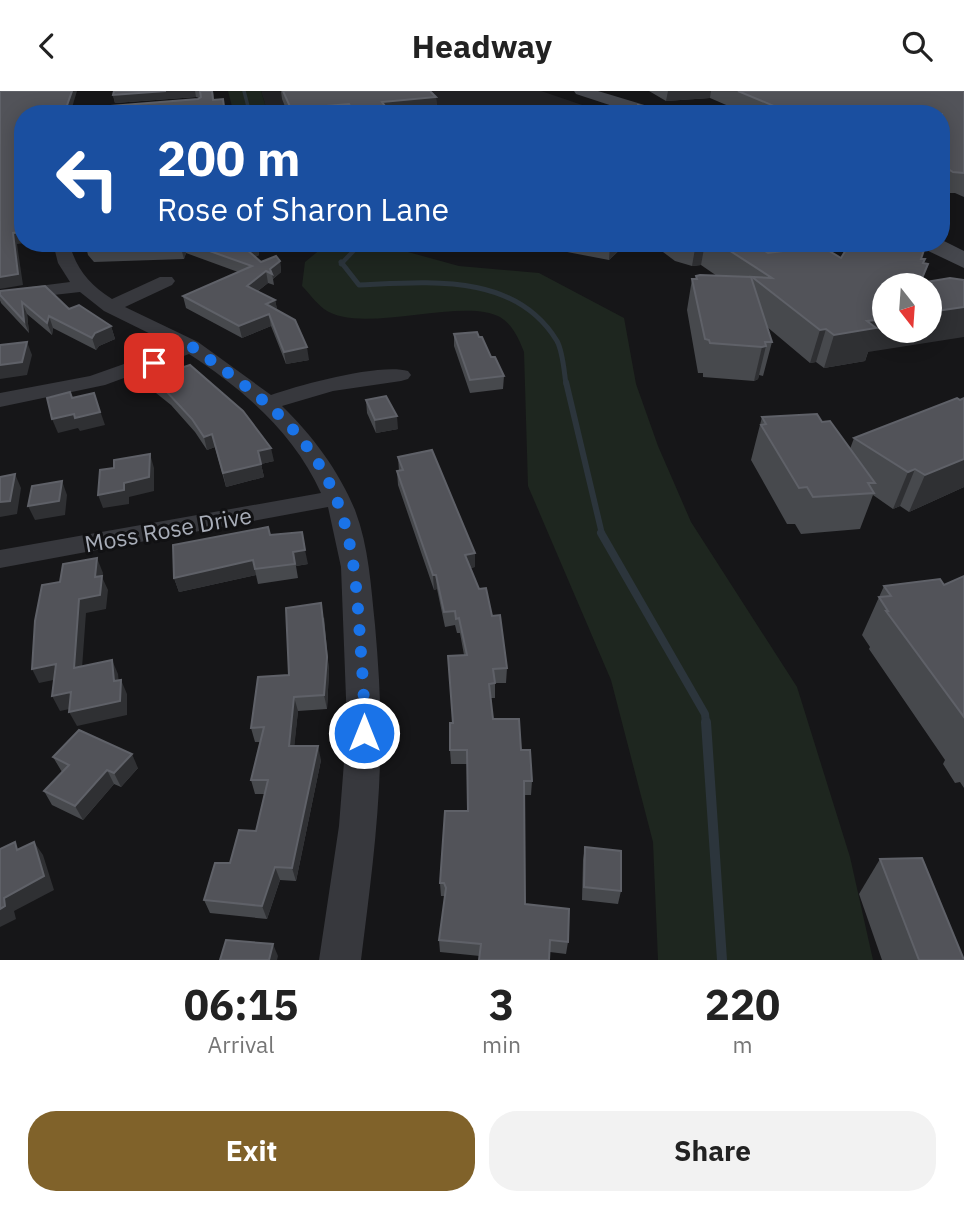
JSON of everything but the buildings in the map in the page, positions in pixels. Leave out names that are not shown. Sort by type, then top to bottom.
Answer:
[{"type":"main road","points":[[577,94],[601,105]]},
{"type":"main road","points":[[577,94],[620,105]]},
{"type":"main road","points":[[950,242],[964,261]]},
{"type":"street","points":[[63,252],[67,266],[92,295],[191,346],[238,379],[267,404],[297,434],[321,467],[336,498],[356,567],[365,709],[362,782],[340,960]]},
{"type":"street","points":[[113,306],[166,281]]},
{"type":"street","points":[[0,296],[84,286]]},
{"type":"street","points":[[0,400],[96,382],[154,363],[191,346]]},
{"type":"street","points":[[267,404],[302,390],[345,380],[401,375]]},
{"type":"street","name":"Moss Rose Drive","points":[[0,559],[336,498]]},
{"type":"shaded area","points":[[228,91],[261,91],[265,105],[232,105]]},
{"type":"shaded area","points":[[261,91],[541,91],[582,105],[265,105]]},
{"type":"shaded area","points":[[317,252],[408,252],[459,266],[539,273],[624,318],[636,384],[658,446],[691,522],[797,687],[850,857],[873,960],[658,960],[653,842],[611,680],[528,486],[524,352],[520,342],[505,320],[483,312],[438,312],[361,319],[340,316],[324,309],[302,286],[305,262]]},
{"type":"waterway","points":[[244,91],[248,105]]},
{"type":"waterway","points":[[342,263],[352,252]]},
{"type":"waterway","points":[[342,263],[359,285],[441,283],[468,286],[494,292],[518,303],[539,319],[557,341],[566,384]]},
{"type":"waterway","points":[[566,382],[602,534]]},
{"type":"waterway","points":[[601,533],[705,714],[706,723]]},
{"type":"waterway","points":[[706,722],[722,960]]},
{"type":"route","points":[[154,363],[191,346],[238,379],[267,404],[297,434],[321,467],[341,509],[356,567],[365,709],[364,733]]}]
